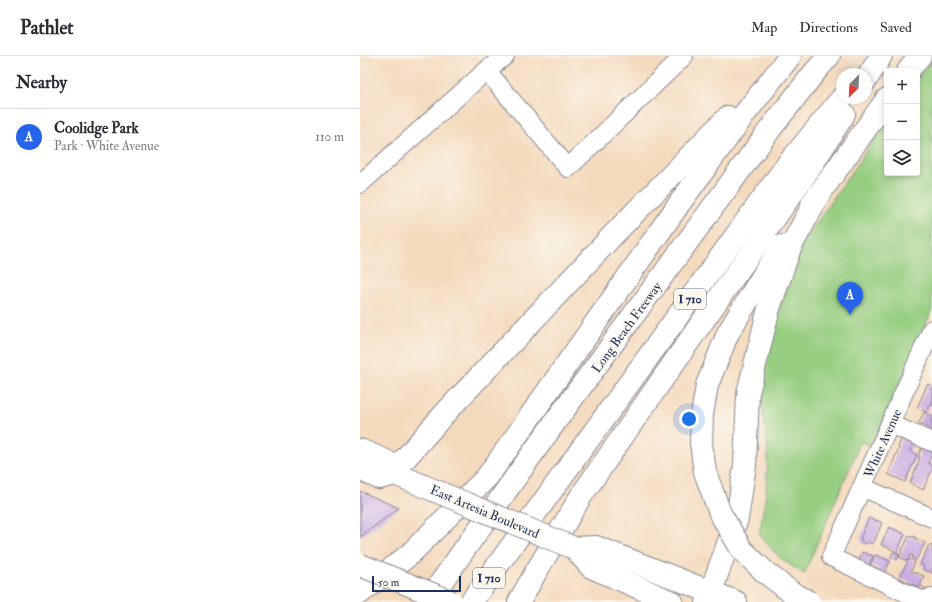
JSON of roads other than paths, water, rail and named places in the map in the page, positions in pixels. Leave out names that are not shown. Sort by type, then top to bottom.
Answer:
[{"type":"main road","points":[[360,470],[379,478],[396,474],[402,462],[447,411],[616,232],[787,56]]},
{"type":"main road","points":[[360,593],[409,555],[487,477],[679,204],[743,116],[790,56]]},
{"type":"main road","name":"Long Beach Freeway","points":[[427,602],[555,422],[772,128],[814,72],[829,56]]},
{"type":"main road","points":[[867,68],[876,56]]},
{"type":"main road","points":[[872,70],[881,56]]},
{"type":"main road","points":[[910,68],[920,56]]},
{"type":"main road","points":[[809,602],[791,592],[772,578],[742,550],[720,513],[705,472],[701,443],[702,415],[707,385],[728,333],[782,244],[884,103]]},
{"type":"main road","name":"I 710","points":[[471,602],[787,165],[837,104]]},
{"type":"main road","points":[[519,602],[582,496],[809,169],[850,104]]},
{"type":"main road","points":[[709,597],[738,519],[745,465],[748,393],[769,308],[790,248],[821,191]]},
{"type":"main road","points":[[417,602],[533,443],[555,422]]},
{"type":"main road","name":"East Artesia Boulevard","points":[[360,450],[386,460],[396,474],[574,548],[596,547],[709,597],[736,602]]},
{"type":"main road","name":"East Artesia Boulevard","points":[[574,548],[591,567],[672,602]]},
{"type":"main road","points":[[360,565],[452,602]]},
{"type":"main road","points":[[360,580],[406,593],[448,602]]},
{"type":"street","points":[[360,184],[505,56]]},
{"type":"street","points":[[487,71],[568,168],[684,56]]},
{"type":"street","name":"White Avenue","points":[[932,329],[926,358],[890,424],[831,557],[921,600],[932,598]]},
{"type":"street","points":[[890,424],[932,442]]},
{"type":"street","points":[[862,488],[932,518]]},
{"type":"place","name":"Coolidge Park","points":[[850,315]]}]
